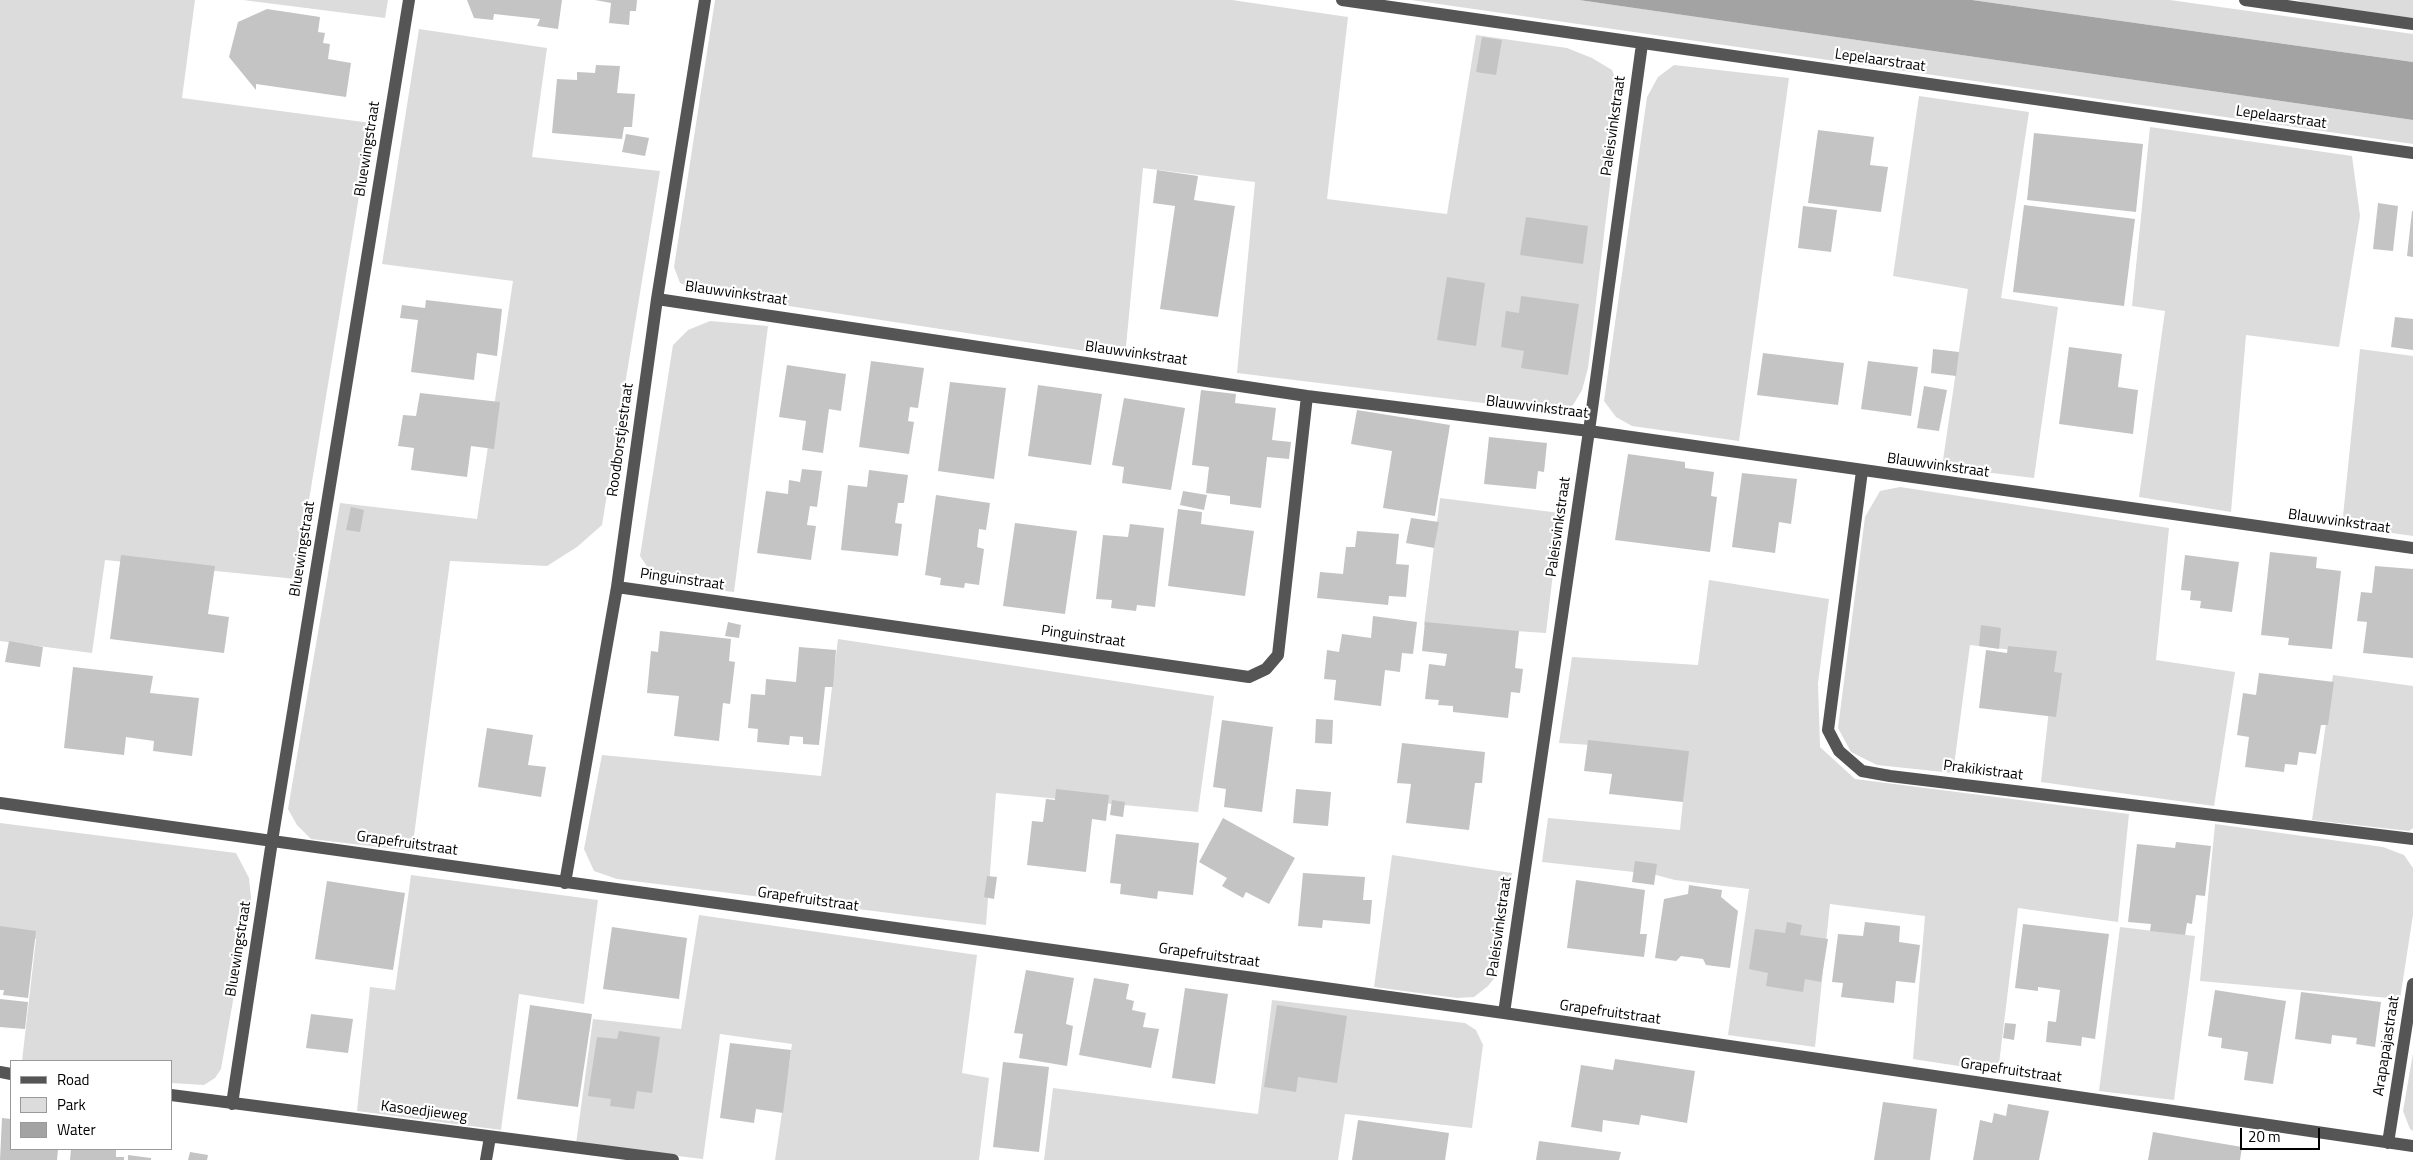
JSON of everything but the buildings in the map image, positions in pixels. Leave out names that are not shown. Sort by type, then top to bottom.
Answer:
[{"type":"street","name":"Bluewingstraat","points":[[232,1104],[272,841],[409,0]]},
{"type":"street","name":"Roodborstjestraat","points":[[565,883],[617,587],[657,299],[705,0]]},
{"type":"street","name":"Lepelaarstraat","points":[[1342,0],[2413,153]]},
{"type":"street","points":[[2245,0],[2413,24]]},
{"type":"street","name":"Paleisvinkstraat","points":[[1504,1013],[1590,431],[1642,44]]},
{"type":"street","name":"Blauwvinkstraat","points":[[657,299],[1307,396],[1590,431],[2413,548]]},
{"type":"street","name":"Pinguinstraat","points":[[617,587],[1248,677],[1266,669],[1278,654],[1307,396]]},
{"type":"street","name":"Prakikistraat","points":[[1862,471],[1828,730],[1839,751],[1862,771],[1900,778],[2413,839]]},
{"type":"street","name":"Grapefruitstraat","points":[[0,803],[1504,1013],[2413,1146]]},
{"type":"street","name":"Arapapajastraat","points":[[2388,1143],[2413,984]]},
{"type":"street","name":"Kasoedjieweg","points":[[172,1096],[673,1160]]},
{"type":"street","points":[[486,1160],[490,1137]]},
{"type":"green space","points":[[0,0],[195,0],[182,98],[371,123],[296,579],[105,560],[92,653],[0,641]]},
{"type":"green space","points":[[243,0],[388,0],[385,18]]},
{"type":"green space","points":[[715,0],[1232,0],[1348,17],[1327,199],[1447,214],[1476,35],[1567,48],[1592,58],[1612,70],[1621,93],[1588,368],[1582,390],[1573,405],[1557,412],[1237,373],[1255,182],[1143,168],[1125,357],[703,293],[680,283],[674,267]]},
{"type":"green space","points":[[1411,0],[1579,0],[1670,13],[2413,120],[2413,144]]},
{"type":"green space","points":[[1972,0],[2170,0],[2413,34],[2413,62]]},
{"type":"green space","points":[[2298,0],[2413,0],[2413,18],[2308,4]]},
{"type":"green space","points":[[419,29],[547,48],[532,157],[660,171],[602,525],[577,547],[547,566],[450,561],[412,851],[311,839],[297,825],[288,809],[340,503],[477,519],[513,281],[382,264]]},
{"type":"green space","points":[[1674,65],[1789,78],[1739,441],[1632,426],[1616,417],[1604,401],[1647,97],[1658,77]]},
{"type":"green space","points":[[1919,96],[2029,112],[2001,298],[2058,307],[2034,478],[1942,467],[1968,289],[1893,276]]},
{"type":"green space","points":[[2150,127],[2352,156],[2360,216],[2339,347],[2246,335],[2231,512],[2139,497],[2165,311],[2132,306]]},
{"type":"green space","points":[[710,321],[768,326],[734,592],[665,584],[650,571],[640,556],[673,345],[688,330]]},
{"type":"green space","points":[[2360,349],[2413,356],[2413,536],[2342,526]]},
{"type":"green space","points":[[1900,487],[2169,528],[2156,660],[2235,672],[2214,806],[2041,782],[2055,655],[1970,645],[1953,773],[1877,765],[1851,752],[1838,728],[1865,517],[1880,491]]},
{"type":"green space","points":[[1440,498],[1560,513],[1546,633],[1424,625]]},
{"type":"green space","points":[[1709,580],[1829,599],[1818,683],[1820,747],[1855,779],[2129,814],[2118,922],[2018,908],[1998,1072],[1913,1059],[1925,916],[1830,904],[1815,1047],[1728,1035],[1749,889],[1675,880],[1652,874],[1542,862],[1548,818],[1680,830],[1688,751],[1559,743],[1572,657],[1698,665]]},
{"type":"green space","points":[[838,639],[1214,696],[1198,812],[996,793],[986,925],[617,879],[594,871],[584,849],[602,755],[821,776]]},
{"type":"green space","points":[[2333,675],[2413,686],[2413,828],[2409,831],[2312,820]]},
{"type":"green space","points":[[0,823],[236,853],[249,878],[251,898],[221,1069],[215,1078],[204,1085],[172,1083],[172,1060],[22,1060],[36,939],[0,934]]},
{"type":"green space","points":[[2215,824],[2383,847],[2404,855],[2413,868],[2413,915],[2400,999],[2200,981]]},
{"type":"green space","points":[[1392,855],[1512,873],[1497,975],[1488,986],[1474,997],[1457,998],[1374,987]]},
{"type":"green space","points":[[411,875],[598,900],[584,1004],[519,994],[501,1130],[357,1111],[370,987],[395,990]]},
{"type":"green space","points":[[699,915],[977,955],[962,1073],[989,1078],[979,1160],[775,1160],[792,1044],[720,1034],[703,1159],[576,1144],[593,1019],[681,1029]]},
{"type":"green space","points":[[2120,927],[2195,936],[2174,1100],[2099,1091]]},
{"type":"green space","points":[[1272,1000],[1465,1023],[1476,1030],[1483,1045],[1472,1128],[1345,1114],[1338,1160],[1044,1160],[1053,1088],[1258,1114]]},
{"type":"green space","points":[[2413,1053],[2413,1131],[2410,1129],[2403,1111]]},
{"type":"water","points":[[1579,0],[1972,0],[2413,62],[2413,120]]}]
